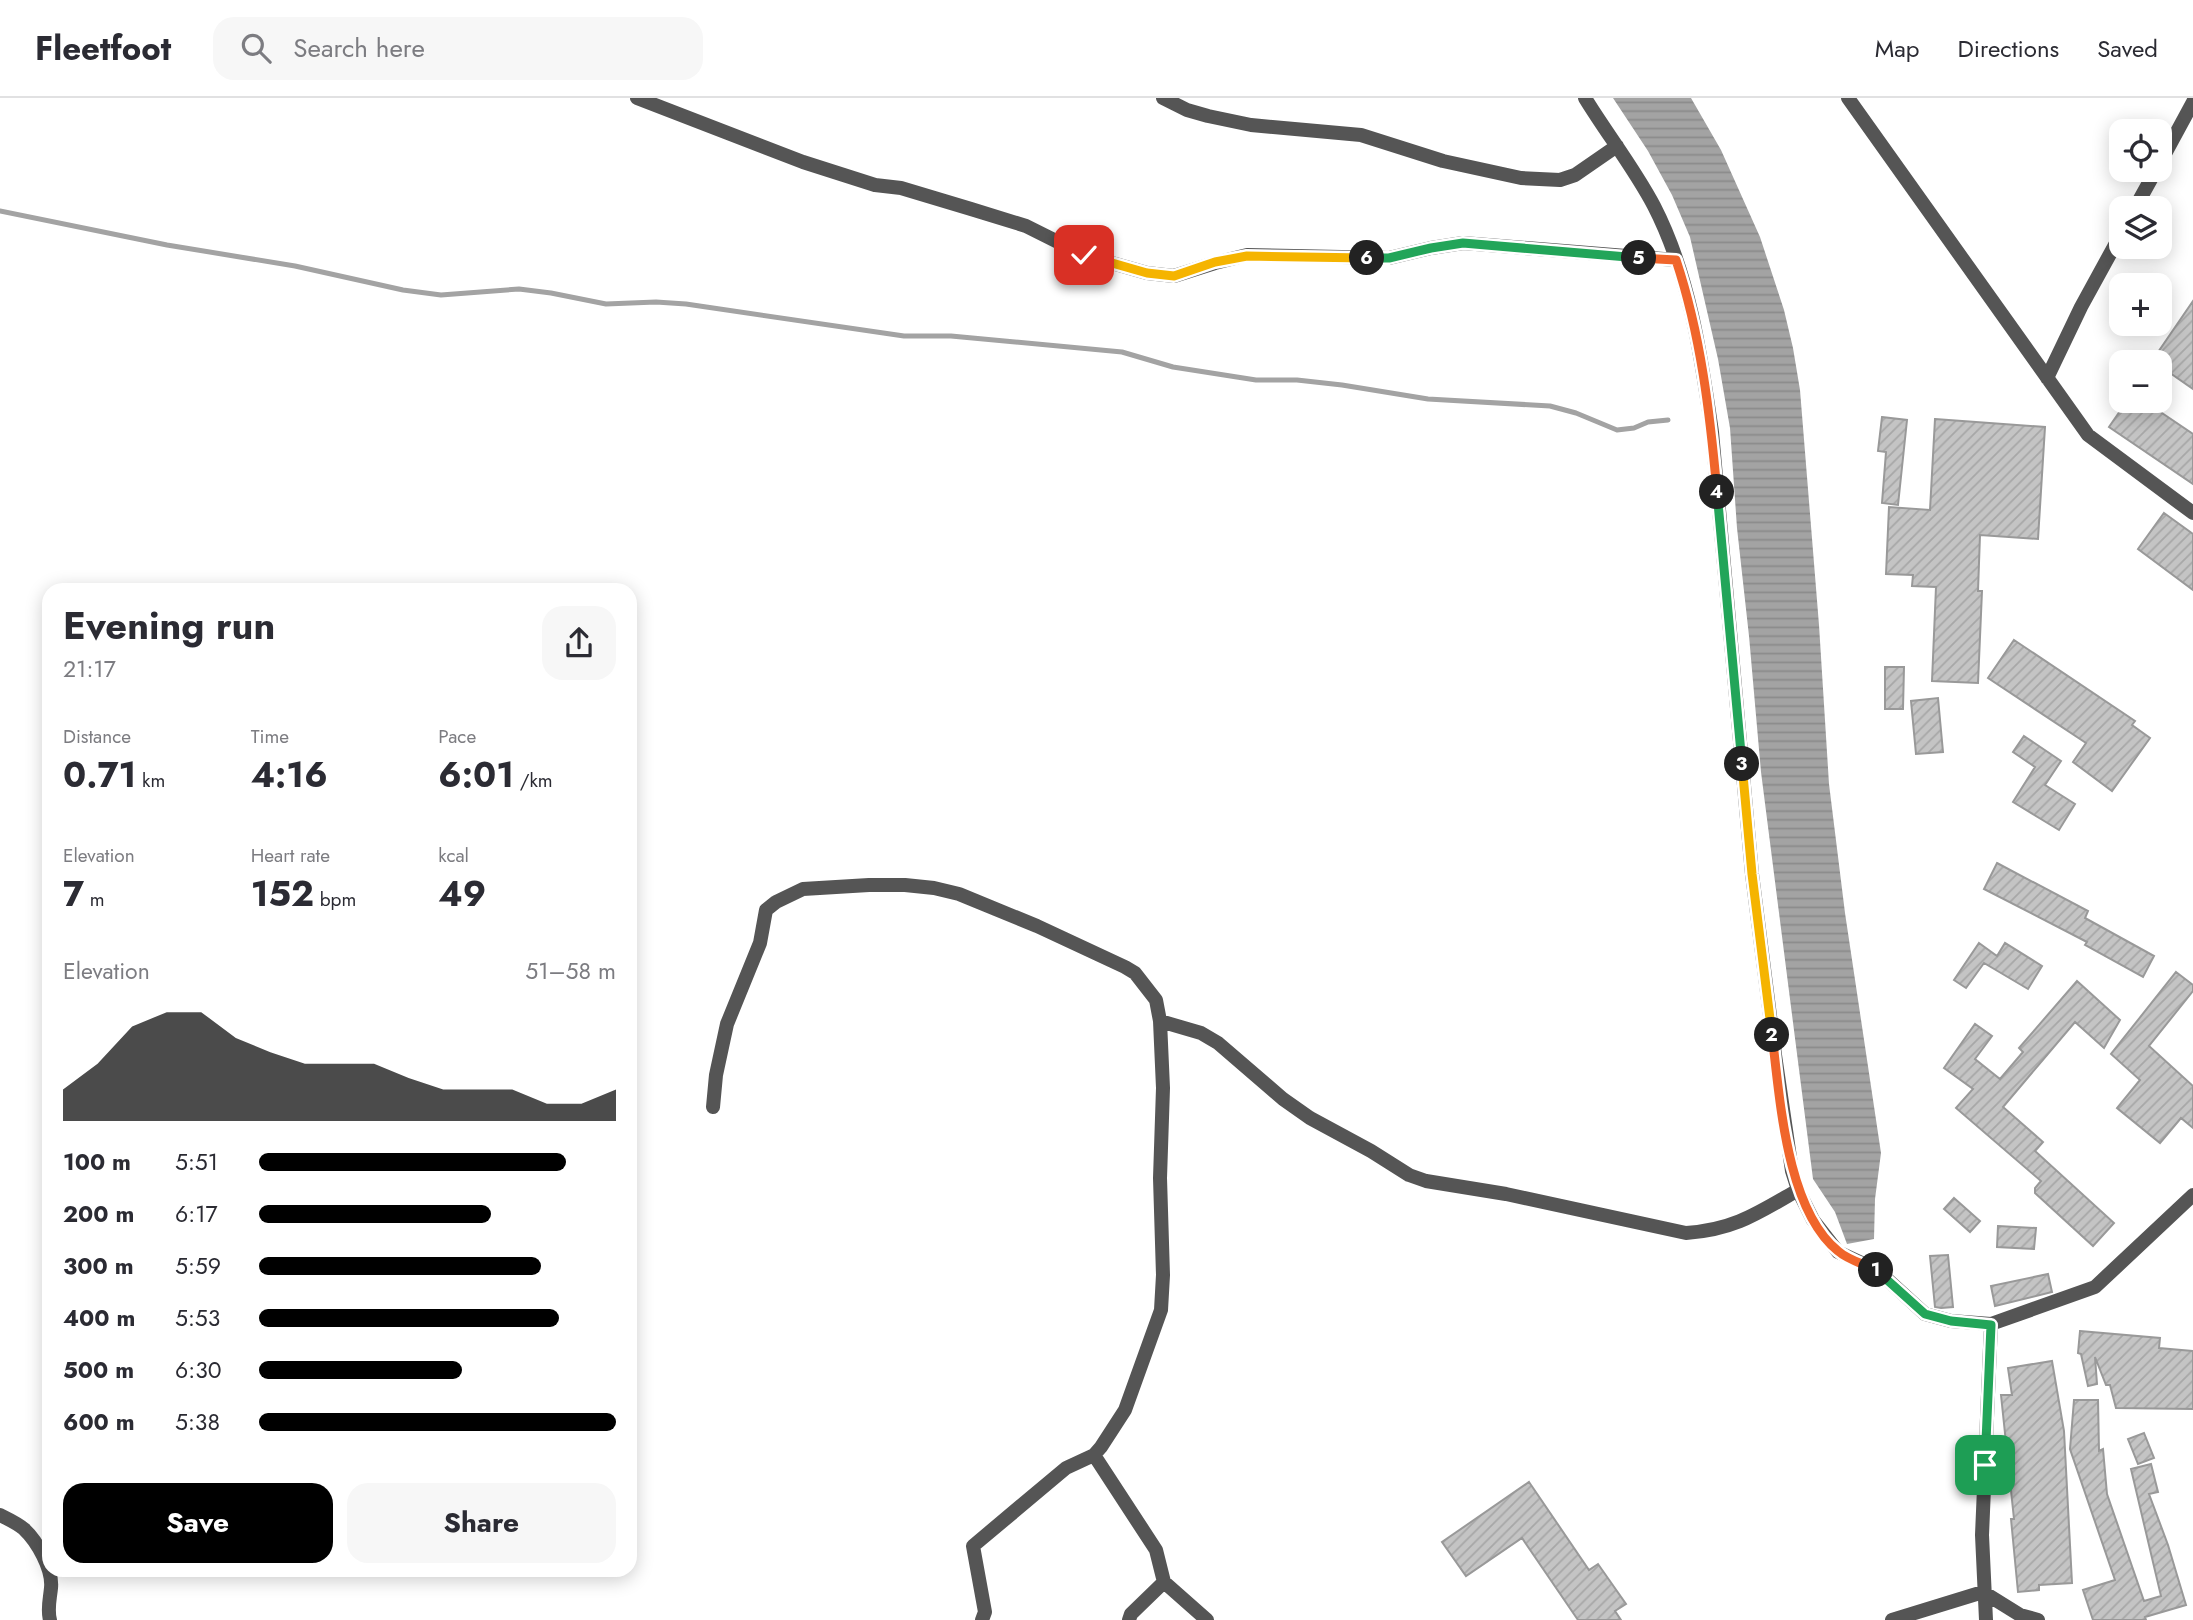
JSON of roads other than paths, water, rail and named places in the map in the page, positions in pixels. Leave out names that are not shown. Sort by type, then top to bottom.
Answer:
[{"type":"street","points":[[637,98],[803,162],[875,185],[901,188],[1026,226],[1084,255],[1147,273],[1174,276],[1215,262],[1247,256],[1389,258],[1463,243],[1676,260]]},
{"type":"street","points":[[1163,98],[1187,110],[1209,116],[1251,125],[1361,135],[1443,162],[1521,178],[1560,180],[1575,175],[1617,146]]},
{"type":"street","points":[[1585,98],[1653,204],[1676,260],[1693,323],[1712,432],[1752,874],[1780,1093],[1792,1171],[1813,1220],[1838,1252],[1877,1270],[1925,1314],[1951,1321],[1991,1325],[2095,1287],[2193,1195]]},
{"type":"street","points":[[1848,98],[2088,435],[2193,513]]},
{"type":"street","points":[[2172,141],[2193,102]]},
{"type":"street","points":[[2047,378],[2109,256]]},
{"type":"street","points":[[713,1107],[716,1075],[727,1024],[760,943],[766,910],[803,889],[905,885],[959,894],[1037,926],[1135,973],[1156,1000],[1160,1021],[1163,1088],[1160,1178],[1163,1250],[1161,1310],[1125,1410],[1094,1455],[1066,1468],[973,1546],[985,1612],[982,1620]]},
{"type":"street","points":[[1160,1021],[1209,1038],[1310,1118],[1371,1151],[1393,1167],[1426,1181],[1506,1194],[1686,1233],[1713,1231],[1743,1221],[1798,1190]]},
{"type":"street","points":[[1986,1620],[1982,1535],[1991,1325]]},
{"type":"street","points":[[1094,1455],[1156,1550],[1164,1582],[1207,1620]]},
{"type":"street","points":[[0,1516],[24,1529],[42,1557]]},
{"type":"street","points":[[49,1577],[52,1587],[48,1609],[50,1620]]},
{"type":"street","points":[[1129,1620],[1131,1614],[1164,1582]]},
{"type":"street","points":[[1892,1620],[1983,1592],[2020,1615],[2038,1620]]},
{"type":"street","points":[[1184,1600],[1188,1620]]},
{"type":"waterway","points":[[0,211],[167,245],[295,266],[403,290],[441,295],[519,289],[606,304],[686,304],[904,336],[951,336],[1122,352],[1173,367],[1256,380],[1297,380],[1428,399],[1550,406],[1576,413],[1617,430],[1668,420]]}]
